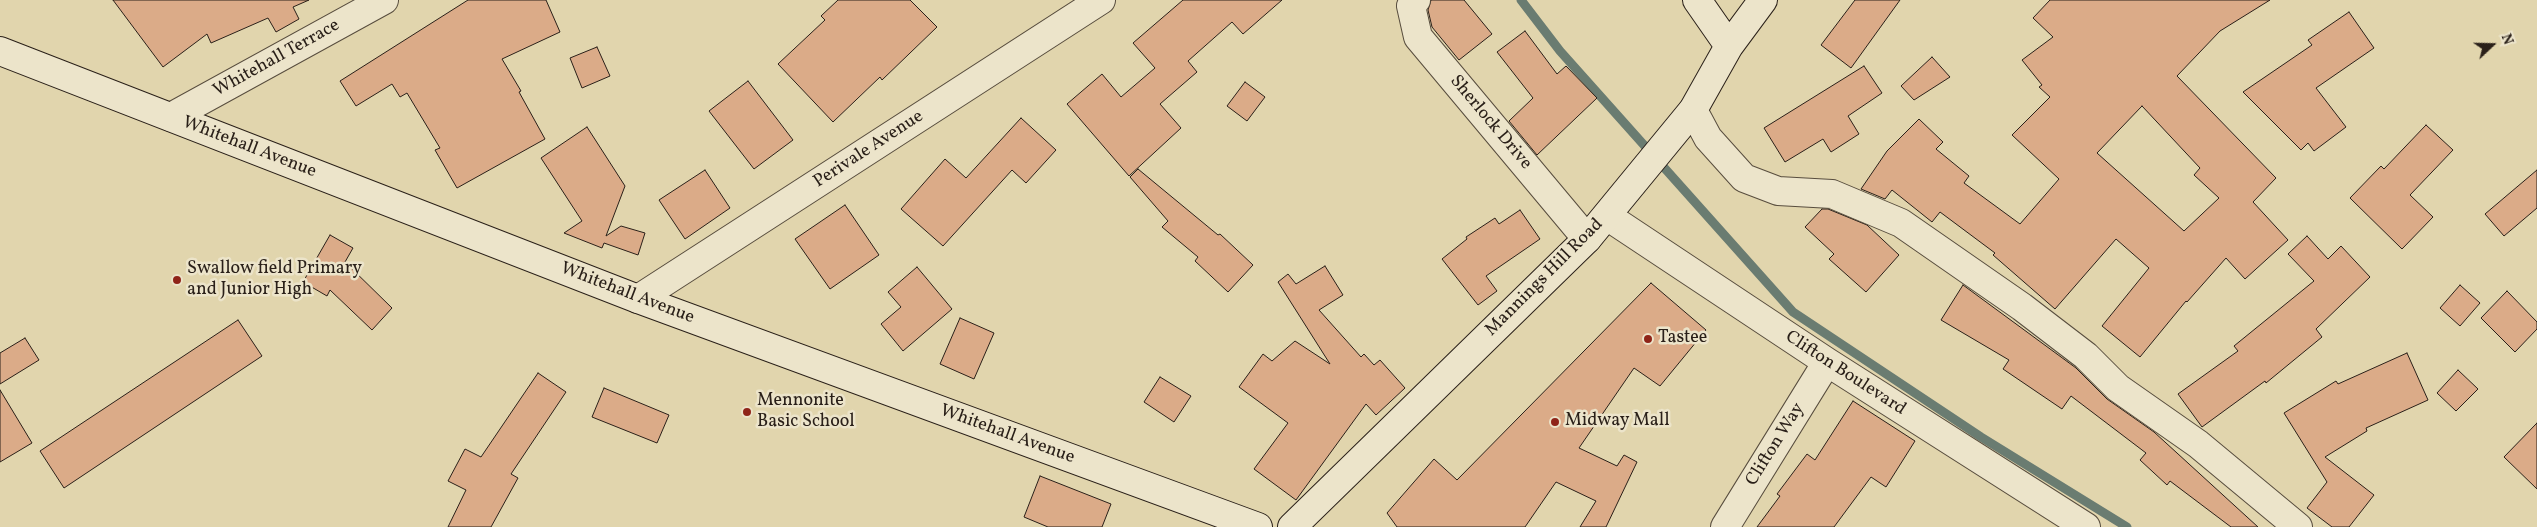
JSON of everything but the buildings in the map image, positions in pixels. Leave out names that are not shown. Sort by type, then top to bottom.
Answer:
[{"type":"street","name":"Whitehall Terrace","points":[[171,117],[384,0]]},
{"type":"street","name":"Perivale Avenue","points":[[638,299],[1100,0]]},
{"type":"street","name":"Sherlock Drive","points":[[1416,0],[1411,6],[1418,37],[1587,239]]},
{"type":"street","points":[[1697,0],[1729,46]]},
{"type":"street","name":"Mannings Hill Road","points":[[1292,527],[1587,239],[1693,110],[1729,46],[1763,0]]},
{"type":"street","name":"Whitehall Avenue","points":[[0,51],[638,299],[1258,527]]},
{"type":"street","points":[[1693,110],[1708,138],[1744,178],[1778,191],[1832,194],[1901,223],[2022,306],[2086,356],[2118,388],[2198,444],[2298,527]]},
{"type":"street","name":"Clifton Boulevard","points":[[1614,207],[1827,362],[2086,527]]},
{"type":"street","name":"Clifton Way","points":[[1725,527],[1827,362]]},
{"type":"waterway","points":[[1521,0],[1560,51],[1793,312],[1981,437],[2127,527]]},
{"type":"place","name":"Swallow field Primary and Junior High","points":[[177,280]]},
{"type":"place","name":"Tastee","points":[[1648,339]]},
{"type":"place","name":"Mennonite Basic School","points":[[747,412]]},
{"type":"place","name":"Midway Mall","points":[[1555,422]]}]
